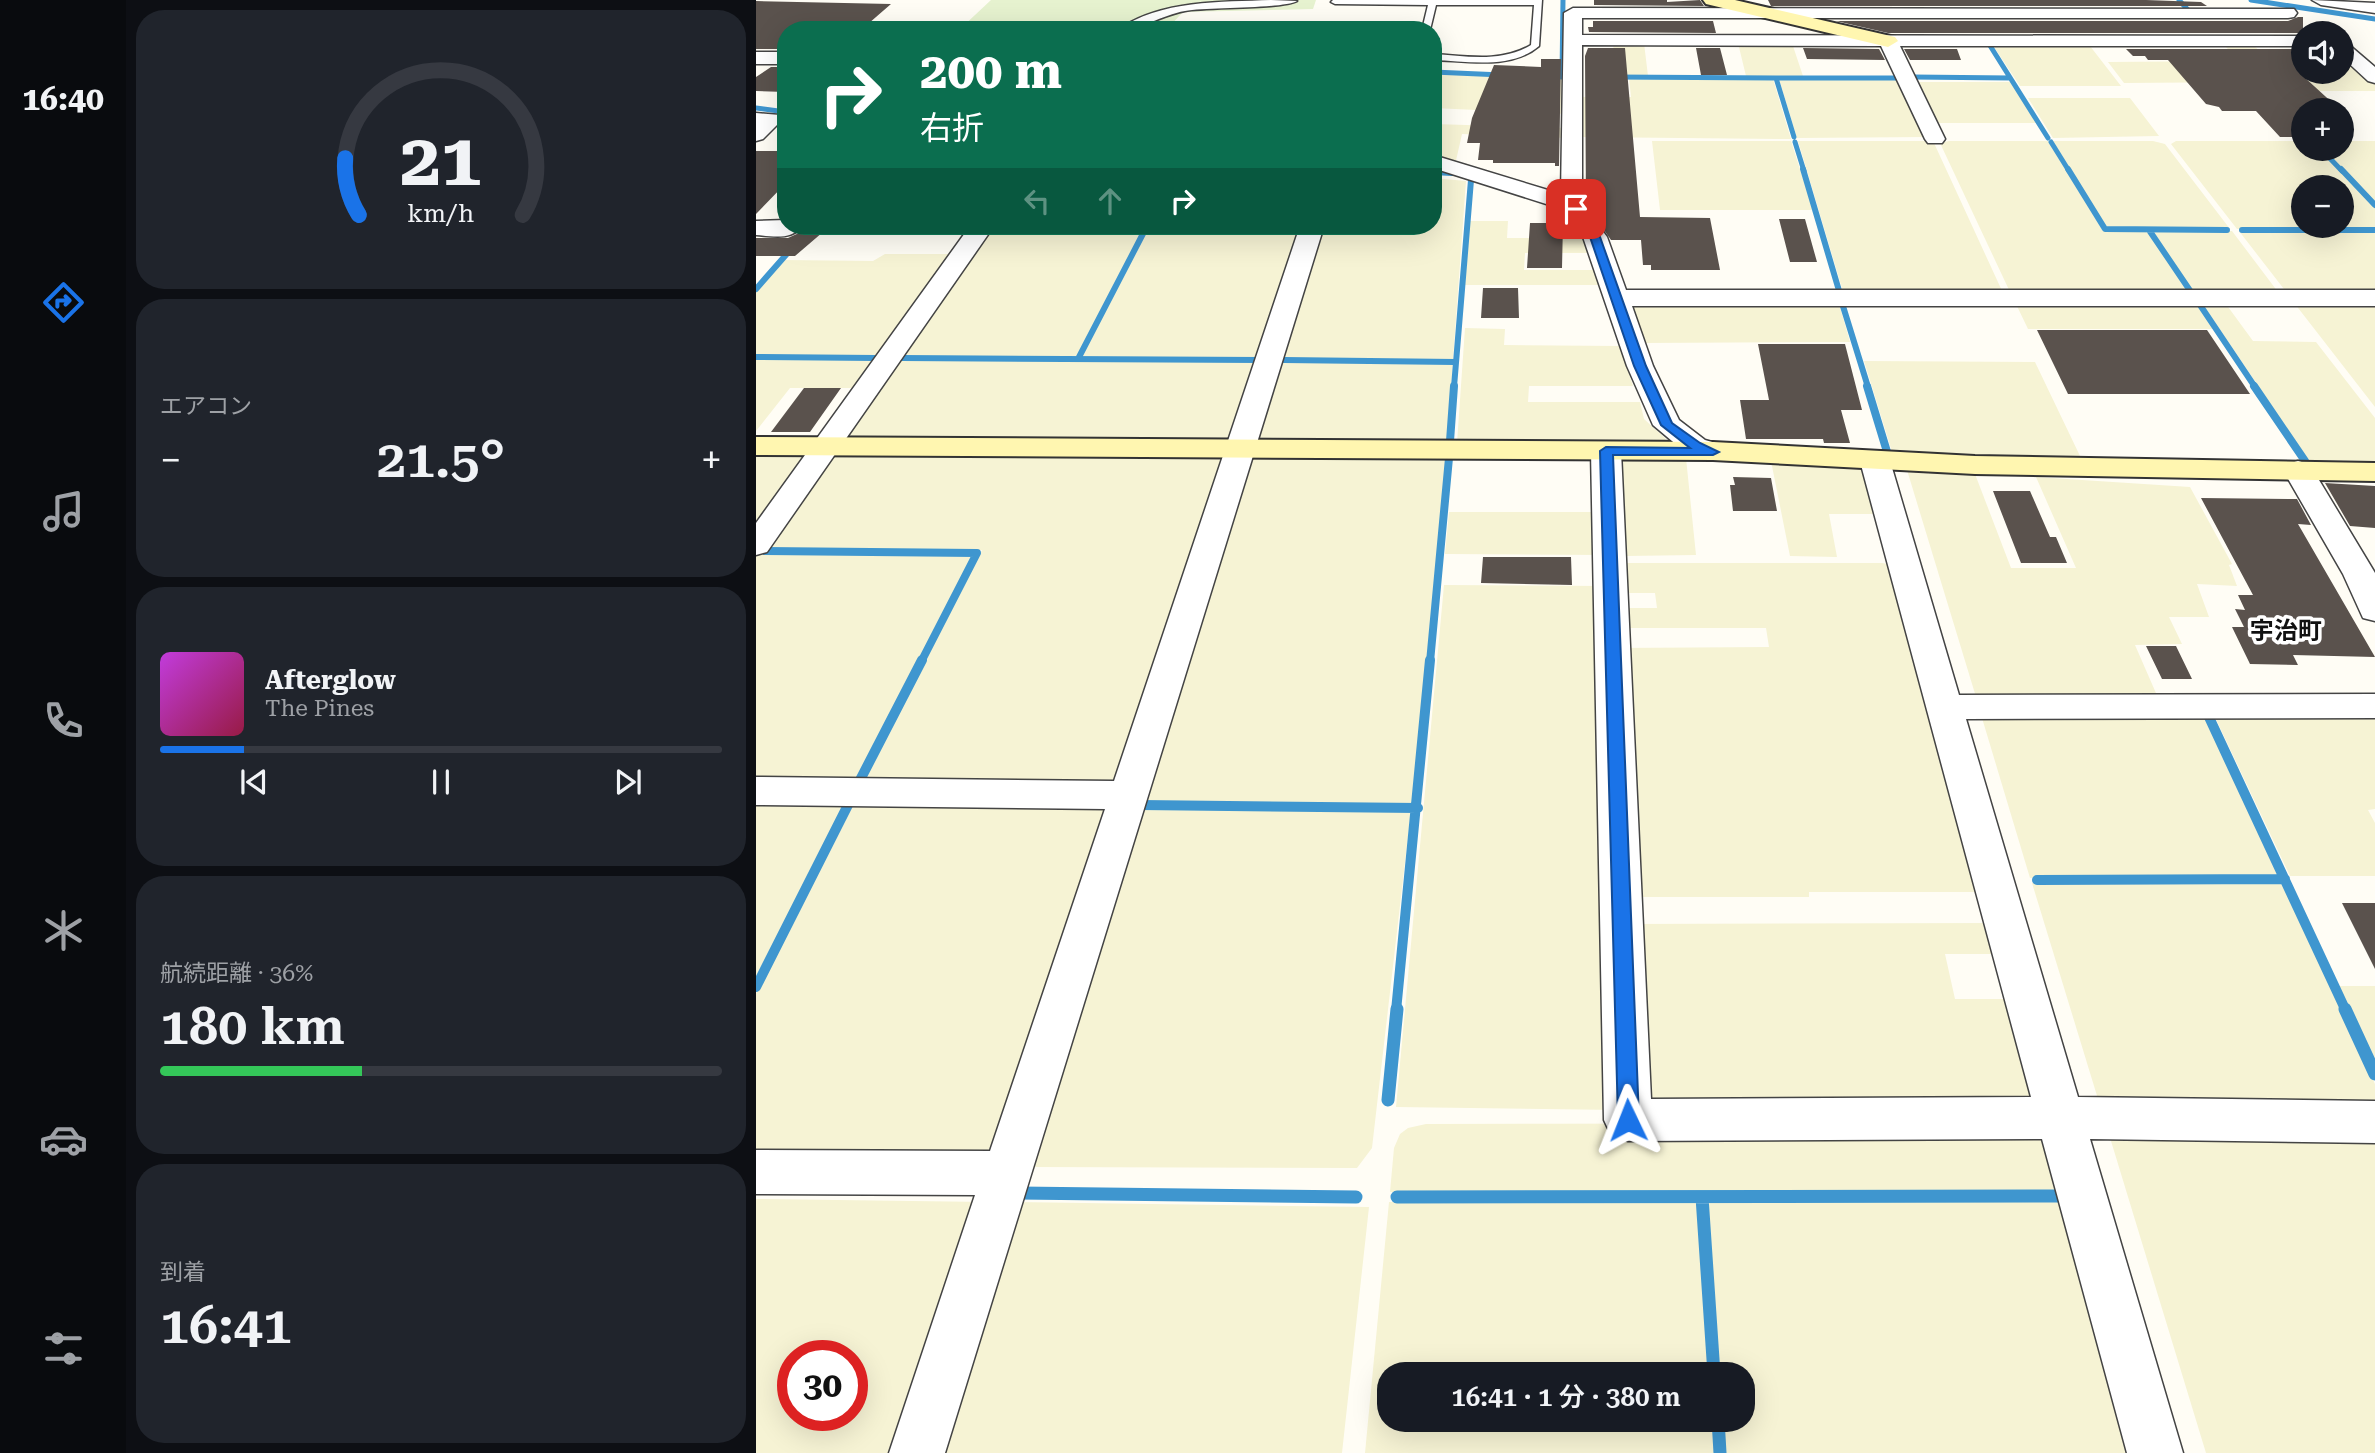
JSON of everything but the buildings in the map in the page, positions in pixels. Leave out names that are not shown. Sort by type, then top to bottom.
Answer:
[{"type":"street","points":[[1712,0],[1888,41]]},
{"type":"street","points":[[1570,204],[1573,6],[1767,13],[1975,6],[2296,14],[2210,0]]},
{"type":"street","points":[[2321,0],[2375,8]]},
{"type":"street","points":[[1975,6],[1998,41]]},
{"type":"street","points":[[1573,40],[2291,41]]},
{"type":"street","points":[[1888,41],[1935,139]]},
{"type":"street","points":[[756,58],[777,58]]},
{"type":"street","points":[[2354,58],[2373,74]]},
{"type":"street","points":[[756,119],[773,119],[756,135]]},
{"type":"street","points":[[1442,164],[1570,204],[1595,237],[1640,366],[1667,425],[1695,446],[1713,452]]},
{"type":"street","points":[[1442,176],[1486,177]]},
{"type":"street","points":[[756,228],[777,229]]},
{"type":"street","points":[[756,545],[976,235]]},
{"type":"street","points":[[917,1453],[1309,235]]},
{"type":"street","points":[[1615,298],[2375,298]]},
{"type":"street","points":[[756,446],[1713,452],[1975,466],[2375,472]]},
{"type":"street","points":[[1606,451],[1628,1120],[2074,1118],[2375,1122]]},
{"type":"street","points":[[1875,461],[1955,707],[2074,1118],[2155,1453]]},
{"type":"street","points":[[2298,470],[2359,574],[2375,611]]},
{"type":"street","points":[[1955,707],[2375,706]]},
{"type":"street","points":[[756,792],[1129,795]]},
{"type":"street","points":[[756,1171],[1008,1173]]},
{"type":"lane","points":[[1138,21],[1149,15],[1192,6],[1293,1]]},
{"type":"lane","points":[[1328,21],[1335,1],[1538,2],[1535,46],[1525,54],[1503,59],[1442,57]]},
{"type":"lane","points":[[1428,21],[1433,1]]},
{"type":"shaded area","points":[[1613,43],[1644,43],[1648,76],[1616,76]]},
{"type":"shaded area","points":[[1738,43],[1792,43],[1803,76],[1746,76]]},
{"type":"shaded area","points":[[1992,44],[2090,46],[2121,86],[2020,86]]},
{"type":"shaded area","points":[[2223,44],[2252,44],[2265,56],[2291,67],[2291,84],[2354,84],[2354,62],[2375,81],[2375,91],[2269,91]]},
{"type":"shaded area","points":[[2236,61],[2256,82],[2124,83],[2108,62]]},
{"type":"shaded area","points":[[1442,73],[1568,78],[1567,114],[1442,108]]},
{"type":"shaded area","points":[[1629,78],[1773,79],[1791,139],[1581,137],[1580,97],[1631,97]]},
{"type":"shaded area","points":[[1779,79],[1903,79],[1928,137],[1797,138]]},
{"type":"shaded area","points":[[2010,82],[2037,123],[1931,123],[1912,84]]},
{"type":"shaded area","points":[[2028,98],[2130,98],[2159,136],[2053,138]]},
{"type":"shaded area","points":[[1442,124],[1566,128],[1566,138],[1462,134],[1455,165],[1442,161]]},
{"type":"shaded area","points":[[1652,141],[1791,141],[1813,210],[1660,210]]},
{"type":"shaded area","points":[[1798,141],[1934,143],[2003,293],[1844,295]]},
{"type":"shaded area","points":[[2048,141],[2103,231],[2148,231],[2192,296],[2010,292],[1940,143]]},
{"type":"shaded area","points":[[2053,141],[2153,141],[2165,144],[2230,229],[2107,228]]},
{"type":"shaded area","points":[[2176,141],[2291,141],[2291,161],[2331,161],[2345,175],[2291,175],[2291,229],[2237,229],[2171,144]]},
{"type":"shaded area","points":[[2354,141],[2375,141],[2375,202],[2354,180],[2354,175],[2349,175],[2336,161],[2354,161]]},
{"type":"shaded area","points":[[1442,179],[1466,181],[1453,360],[1279,359],[1290,310],[1314,235],[1442,235]]},
{"type":"shaded area","points":[[2354,185],[2375,207],[2375,229],[2354,229]]},
{"type":"shaded area","points":[[1470,221],[1508,221],[1507,238],[1586,238],[1591,253],[1525,253],[1524,270],[1596,270],[1600,285],[1465,285]]},
{"type":"shaded area","points":[[2153,231],[2232,231],[2278,292],[2196,296]]},
{"type":"shaded area","points":[[2239,231],[2291,231],[2291,238],[2354,238],[2354,231],[2375,231],[2375,296],[2287,293]]},
{"type":"shaded area","points":[[984,235],[1140,235],[1077,358],[897,357]]},
{"type":"shaded area","points":[[1144,235],[1305,235],[1264,359],[1081,358]]},
{"type":"shaded area","points":[[885,254],[954,254],[880,357],[756,356],[756,292],[784,260],[873,261]]},
{"type":"shaded area","points":[[1838,300],[1850,342],[1643,343],[1625,303]]},
{"type":"shaded area","points":[[2195,300],[2213,329],[2028,329],[2016,304]]},
{"type":"shaded area","points":[[2200,300],[2223,300],[2253,341],[2316,342],[2375,418],[2375,464],[2311,464]]},
{"type":"shaded area","points":[[2375,300],[2375,407],[2295,304]]},
{"type":"shaded area","points":[[1465,328],[1505,329],[1504,345],[1620,346],[1633,386],[1529,386],[1528,402],[1640,402],[1644,419],[1666,439],[1660,444],[1457,443]]},
{"type":"shaded area","points":[[756,359],[879,359],[858,388],[790,388],[756,431]]},
{"type":"shaded area","points":[[896,360],[1263,362],[1236,440],[852,440],[846,432]]},
{"type":"shaded area","points":[[1277,361],[1453,363],[1447,444],[1252,441]]},
{"type":"shaded area","points":[[1864,361],[2035,362],[2080,456],[2078,459],[1893,455]]},
{"type":"shaded area","points":[[756,452],[799,452],[807,460],[756,531]]},
{"type":"shaded area","points":[[836,454],[1228,457],[1127,781],[862,785],[982,550],[762,548],[825,459]]},
{"type":"shaded area","points":[[1246,457],[1447,457],[1412,805],[1136,802]]},
{"type":"shaded area","points":[[1619,457],[1686,458],[1696,555],[1626,556]]},
{"type":"shaded area","points":[[1771,461],[1861,468],[1871,474],[1882,514],[1829,514],[1837,557],[1790,556]]},
{"type":"shaded area","points":[[1907,470],[1975,474],[2011,568],[2076,568],[2036,477],[2190,487],[2232,564],[2229,565],[2237,586],[2197,584],[2209,617],[2169,617],[2182,644],[2135,645],[2159,700],[1976,697]]},
{"type":"shaded area","points":[[1449,512],[1603,512],[1603,555],[1445,554]]},
{"type":"shaded area","points":[[759,553],[973,555],[855,783],[756,783],[756,557]]},
{"type":"shaded area","points":[[1624,563],[1895,565],[1991,892],[1809,892],[1809,897],[1626,897],[1616,648],[1769,647],[1766,628],[1615,628],[1614,608],[1657,608],[1655,593],[1614,593]]},
{"type":"shaded area","points":[[1444,585],[1604,586],[1618,1110],[1396,1107]]},
{"type":"shaded area","points":[[2203,711],[2280,877],[2030,878],[1982,718]]},
{"type":"shaded area","points":[[2375,712],[2375,809],[2368,810],[2375,823],[2375,876],[2290,876],[2213,713]]},
{"type":"shaded area","points":[[756,805],[845,806],[756,980]]},
{"type":"shaded area","points":[[850,806],[1117,808],[1005,1151],[756,1164],[756,993]]},
{"type":"shaded area","points":[[1133,808],[1411,810],[1372,1148],[1357,1168],[1028,1167]]},
{"type":"shaded area","points":[[2282,882],[2375,1084],[2375,1113],[2098,1099],[2032,883]]},
{"type":"shaded area","points":[[2000,923],[2009,954],[1945,954],[1955,999],[2021,999],[2043,1102],[1641,1105],[1628,924]]},
{"type":"shaded area","points":[[2338,986],[2375,986],[2375,1065]]},
{"type":"shaded area","points":[[2033,1123],[2072,1191],[1390,1192],[1394,1148],[1400,1134],[1408,1128],[1426,1124]]},
{"type":"shaded area","points":[[2375,1125],[2375,1453],[2206,1453],[2111,1141],[2114,1132]]},
{"type":"shaded area","points":[[756,1199],[987,1202],[905,1453],[756,1453]]},
{"type":"shaded area","points":[[2075,1200],[2144,1453],[1724,1453],[1723,1432],[1755,1432],[1755,1362],[1718,1362],[1706,1201]]},
{"type":"shaded area","points":[[1698,1201],[1709,1362],[1377,1362],[1377,1432],[1714,1432],[1715,1453],[1365,1453],[1389,1202]]},
{"type":"shaded area","points":[[1008,1202],[1369,1207],[1342,1453],[928,1453]]},
{"type":"green space","points":[[991,0],[1316,0],[1313,9],[1183,12],[1174,21],[969,21]]},
{"type":"waterway","points":[[1548,76],[1562,77],[1563,0]]},
{"type":"waterway","points":[[2179,0],[2188,10]]},
{"type":"waterway","points":[[2251,0],[2375,19]]},
{"type":"waterway","points":[[1989,44],[2048,138]]},
{"type":"waterway","points":[[1442,72],[1502,75]]},
{"type":"waterway","points":[[1614,77],[1776,78]]},
{"type":"waterway","points":[[1913,77],[2010,78]]},
{"type":"waterway","points":[[1776,78],[1899,78]]},
{"type":"waterway","points":[[1776,78],[1794,137]]},
{"type":"waterway","points":[[756,108],[777,111]]},
{"type":"waterway","points":[[1795,142],[1804,171]]},
{"type":"waterway","points":[[2051,142],[2069,171]]},
{"type":"waterway","points":[[2332,161],[2342,171]]},
{"type":"waterway","points":[[1803,169],[1840,294]]},
{"type":"waterway","points":[[2068,169],[2105,229],[2227,230]]},
{"type":"waterway","points":[[2341,169],[2375,205]]},
{"type":"waterway","points":[[1442,172],[1452,173]]},
{"type":"waterway","points":[[1454,387],[1471,180]]},
{"type":"waterway","points":[[2149,230],[2193,295]]},
{"type":"waterway","points":[[2242,230],[2375,230]]},
{"type":"waterway","points":[[1078,359],[1142,235]]},
{"type":"waterway","points":[[756,289],[792,248]]},
{"type":"waterway","points":[[2198,302],[2255,387]]},
{"type":"waterway","points":[[1842,303],[1868,387]]},
{"type":"waterway","points":[[756,357],[876,358]]},
{"type":"waterway","points":[[902,358],[1078,359]]},
{"type":"waterway","points":[[1078,359],[1260,360]]},
{"type":"waterway","points":[[1284,360],[1455,362]]},
{"type":"waterway","points":[[1450,441],[1454,386]]},
{"type":"waterway","points":[[1867,386],[1888,455]]},
{"type":"waterway","points":[[2254,386],[2305,461]]},
{"type":"waterway","points":[[1430,662],[1449,458]]},
{"type":"waterway","points":[[765,551],[977,553],[921,662]]},
{"type":"waterway","points":[[859,782],[922,660]]},
{"type":"waterway","points":[[1416,808],[1430,660]]},
{"type":"waterway","points":[[2208,715],[2284,879]]},
{"type":"waterway","points":[[756,987],[850,801]]},
{"type":"waterway","points":[[1140,805],[1416,808]]},
{"type":"waterway","points":[[1396,1011],[1416,808]]},
{"type":"waterway","points":[[2037,880],[2284,879]]},
{"type":"waterway","points":[[2284,879],[2346,1011]]},
{"type":"waterway","points":[[1388,1100],[1397,1009]]},
{"type":"waterway","points":[[2345,1009],[2375,1074]]},
{"type":"waterway","points":[[1019,1193],[1356,1197]]},
{"type":"waterway","points":[[1397,1197],[2066,1196]]},
{"type":"waterway","points":[[1702,1197],[1713,1362]]},
{"type":"waterway","points":[[1719,1432],[1720,1453]]},
{"type":"district","name":"宇治町","points":[[2286,631]]},
{"type":"route","points":[[1576,209],[1595,237],[1640,366],[1667,425],[1695,446],[1713,452],[1606,451],[1628,1120]]}]
